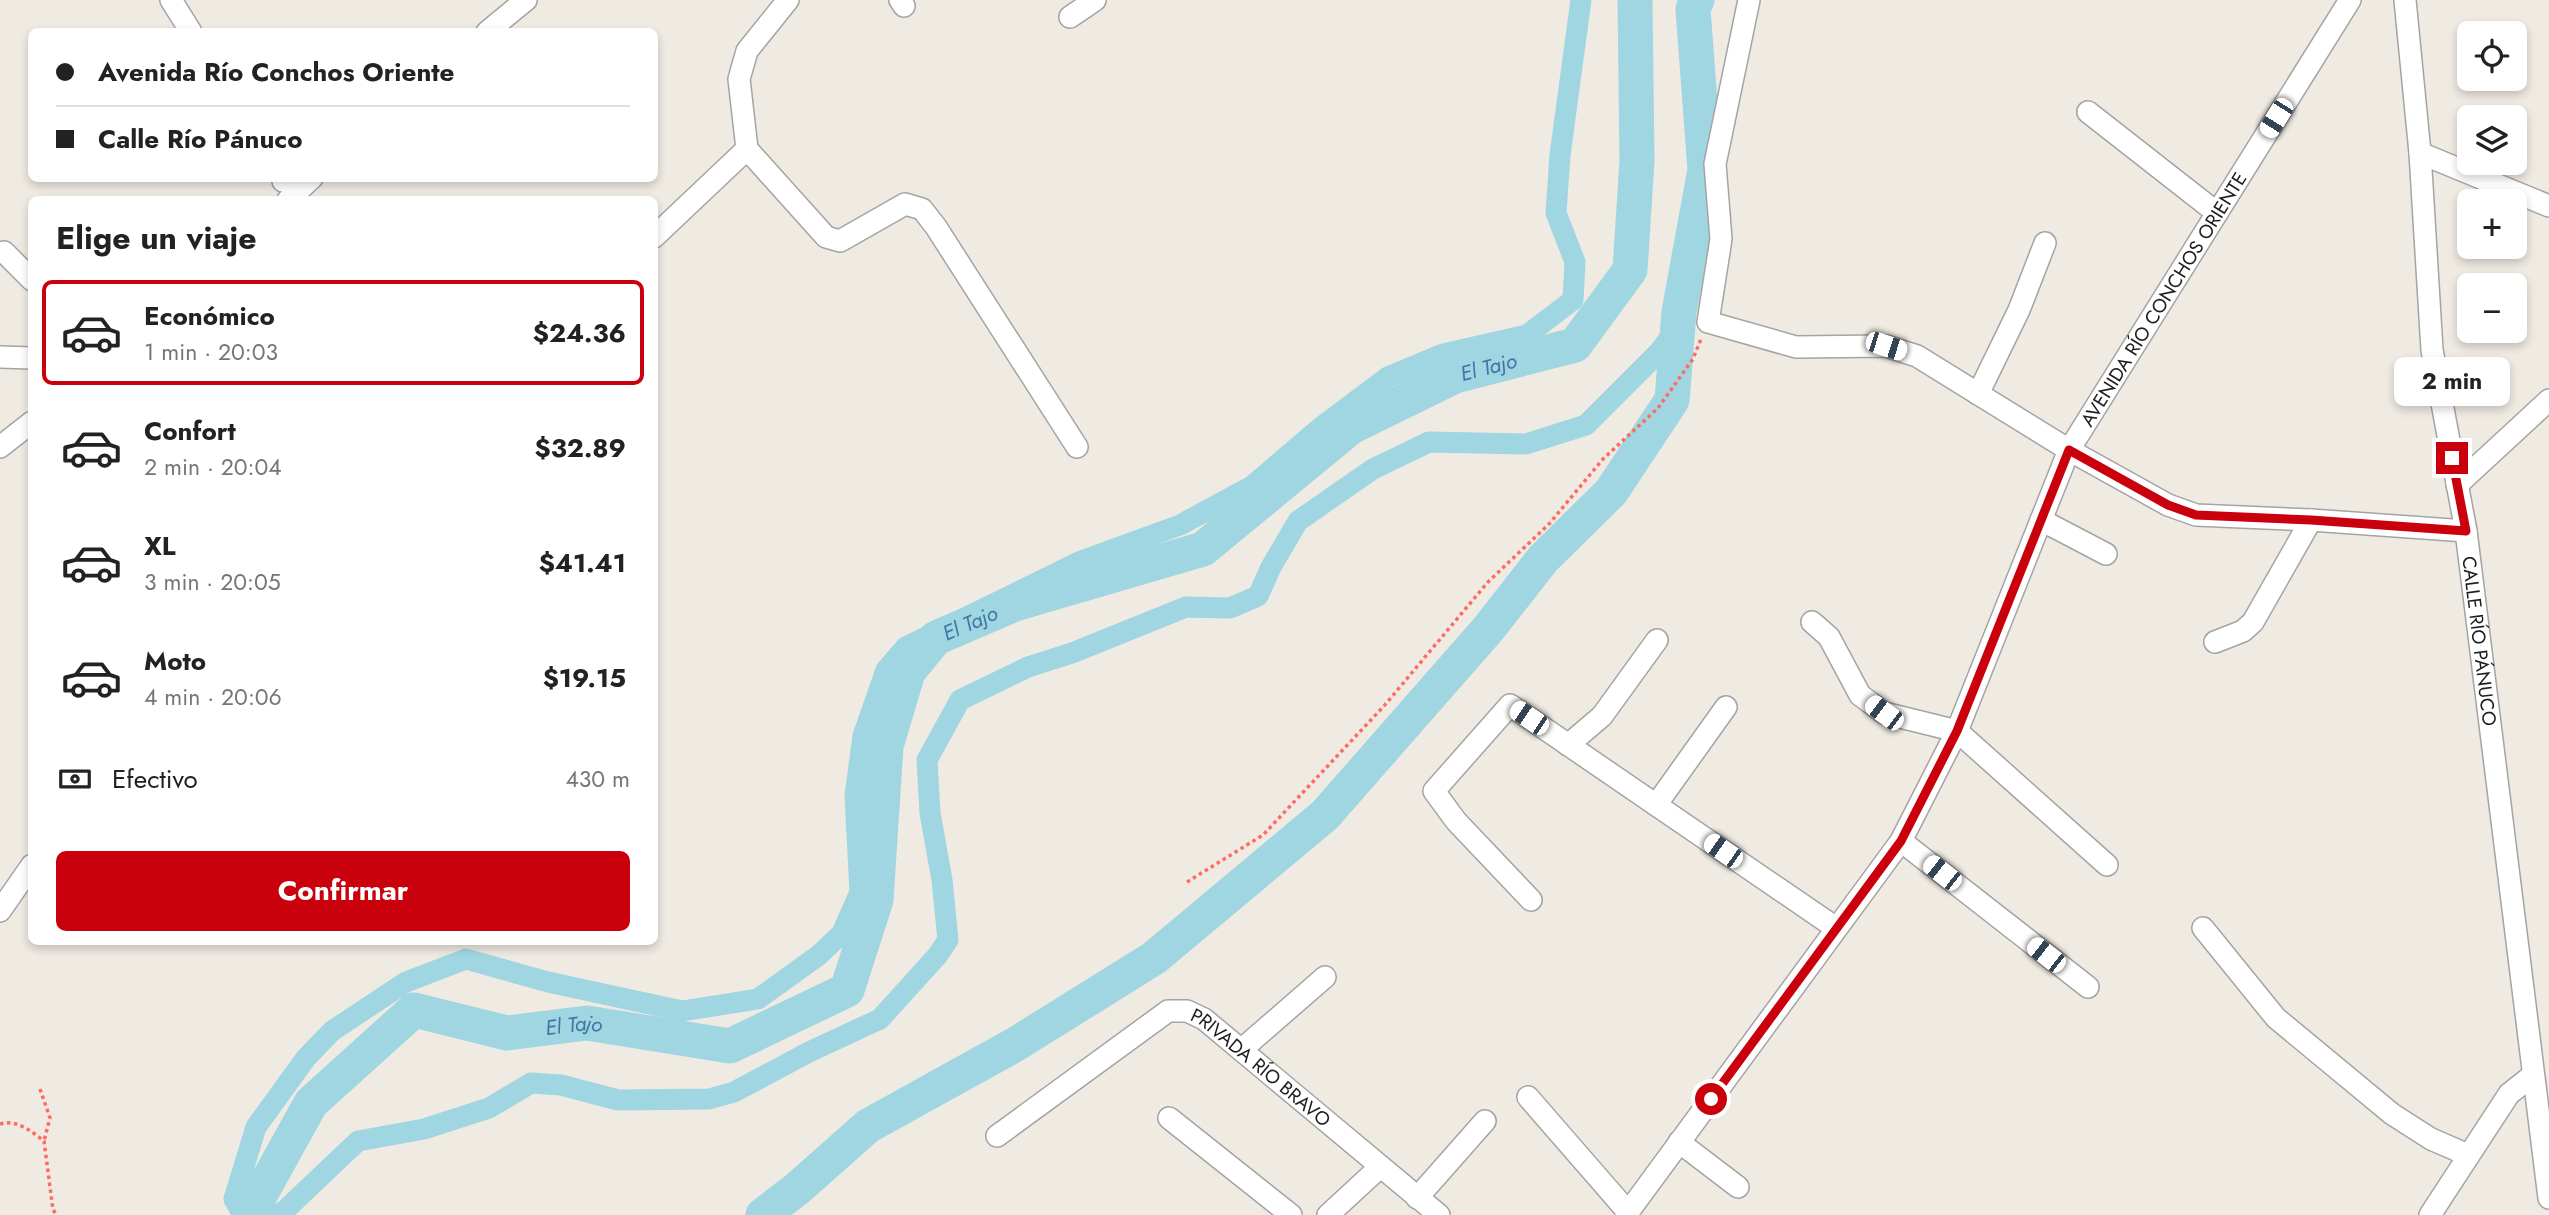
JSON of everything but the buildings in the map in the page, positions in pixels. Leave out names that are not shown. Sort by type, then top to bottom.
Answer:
[{"type":"street","points":[[172,0],[189,28]]},
{"type":"street","points":[[492,28],[526,0]]},
{"type":"street","points":[[788,0],[747,51],[739,79],[747,149],[826,237],[840,241],[905,204],[922,209],[1077,447]]},
{"type":"street","points":[[1070,17],[1095,0]]},
{"type":"street","points":[[1749,0],[1715,164],[1721,239],[1708,322],[1796,347],[1886,346],[1917,356],[2069,450],[2168,505],[2196,515],[2466,531]]},
{"type":"street","name":"AVENIDA RÍO CONCHOS ORIENTE","points":[[1627,1213],[1901,841],[1957,731],[2069,450],[2350,0]]},
{"type":"street","name":"CALLE RÍO PÁNUCO","points":[[2405,0],[2420,153],[2432,350],[2466,531],[2533,1075],[2543,1104],[2549,1198]]},
{"type":"street","points":[[2088,112],[2217,213]]},
{"type":"street","points":[[658,233],[747,149]]},
{"type":"street","points":[[2420,153],[2549,206]]},
{"type":"street","points":[[1978,394],[2006,340],[2045,243]]},
{"type":"street","points":[[4,252],[28,276]]},
{"type":"street","points":[[0,357],[28,358]]},
{"type":"street","points":[[2457,485],[2549,400]]},
{"type":"street","points":[[0,447],[28,425]]},
{"type":"street","points":[[2041,520],[2106,554]]},
{"type":"street","points":[[2215,642],[2243,631],[2253,622],[2311,520]]},
{"type":"street","points":[[1812,622],[1829,638],[1860,695],[1884,713],[1957,731],[2107,865]]},
{"type":"street","points":[[1568,745],[1602,716],[1657,640]]},
{"type":"street","points":[[1531,900],[1456,821],[1434,791],[1510,705],[1836,928]]},
{"type":"street","points":[[1656,804],[1727,707]]},
{"type":"street","points":[[1901,841],[2088,987]]},
{"type":"street","points":[[0,911],[28,871]]},
{"type":"street","points":[[2203,929],[2276,1018],[2392,1114],[2431,1139],[2468,1155]]},
{"type":"street","points":[[1241,1050],[1325,977]]},
{"type":"street","name":"PRIVADA RÍO BRAVO","points":[[997,1136],[1168,1011],[1187,1011],[1204,1018],[1439,1215]]},
{"type":"street","points":[[2430,1215],[2509,1094],[2533,1075]]},
{"type":"street","points":[[1528,1097],[1627,1213]]},
{"type":"street","points":[[1169,1118],[1291,1215]]},
{"type":"street","points":[[1418,1198],[1485,1121]]},
{"type":"street","points":[[1679,1142],[1738,1187]]},
{"type":"street","points":[[1328,1215],[1380,1167]]},
{"type":"path","points":[[1187,881],[1264,835],[1384,706],[1488,582],[1549,524],[1603,459],[1658,408],[1693,359],[1708,322]]},
{"type":"path","points":[[40,1089],[50,1118],[44,1141],[53,1210],[57,1215]]},
{"type":"path","points":[[0,1124],[9,1121],[30,1129],[44,1141]]},
{"type":"waterway","points":[[243,1215],[234,1199],[256,1127],[306,1058],[332,1031],[406,982],[466,959],[548,982],[682,1011],[758,999],[819,955],[842,933],[860,892],[855,796],[863,736],[886,670],[906,647],[1081,561],[1180,525],[1252,486],[1320,428],[1388,377],[1443,354],[1527,335],[1573,300],[1575,262],[1556,213],[1560,155],[1581,0]]},
{"type":"waterway","name":"El Tajo","points":[[249,1215],[311,1103],[414,1010],[507,1033],[587,1023],[730,1046],[847,990],[876,900],[886,746],[908,672],[936,638],[1015,604],[1203,549],[1351,427],[1455,376],[1575,345],[1630,270],[1637,161],[1635,0]]},
{"type":"waterway","points":[[763,1215],[868,1126],[1016,1044],[1154,958],[1325,815],[1489,628],[1543,559],[1611,492],[1672,400],[1679,312],[1705,170],[1693,9],[1697,0]]},
{"type":"waterway","points":[[274,1215],[282,1213],[358,1141],[424,1129],[489,1108],[531,1083],[561,1085],[618,1100],[709,1099],[734,1092],[809,1052],[880,1019],[937,956],[948,940],[942,880],[930,813],[927,760],[960,700],[1028,667],[1072,653],[1186,607],[1230,608],[1258,596],[1271,567],[1298,521],[1373,469],[1429,442],[1526,444],[1586,425],[1659,352],[1678,327]]},
{"type":"route","points":[[1711,1099],[1901,841],[1957,731],[2069,450],[2168,505],[2196,515],[2466,531],[2452,458]]}]
